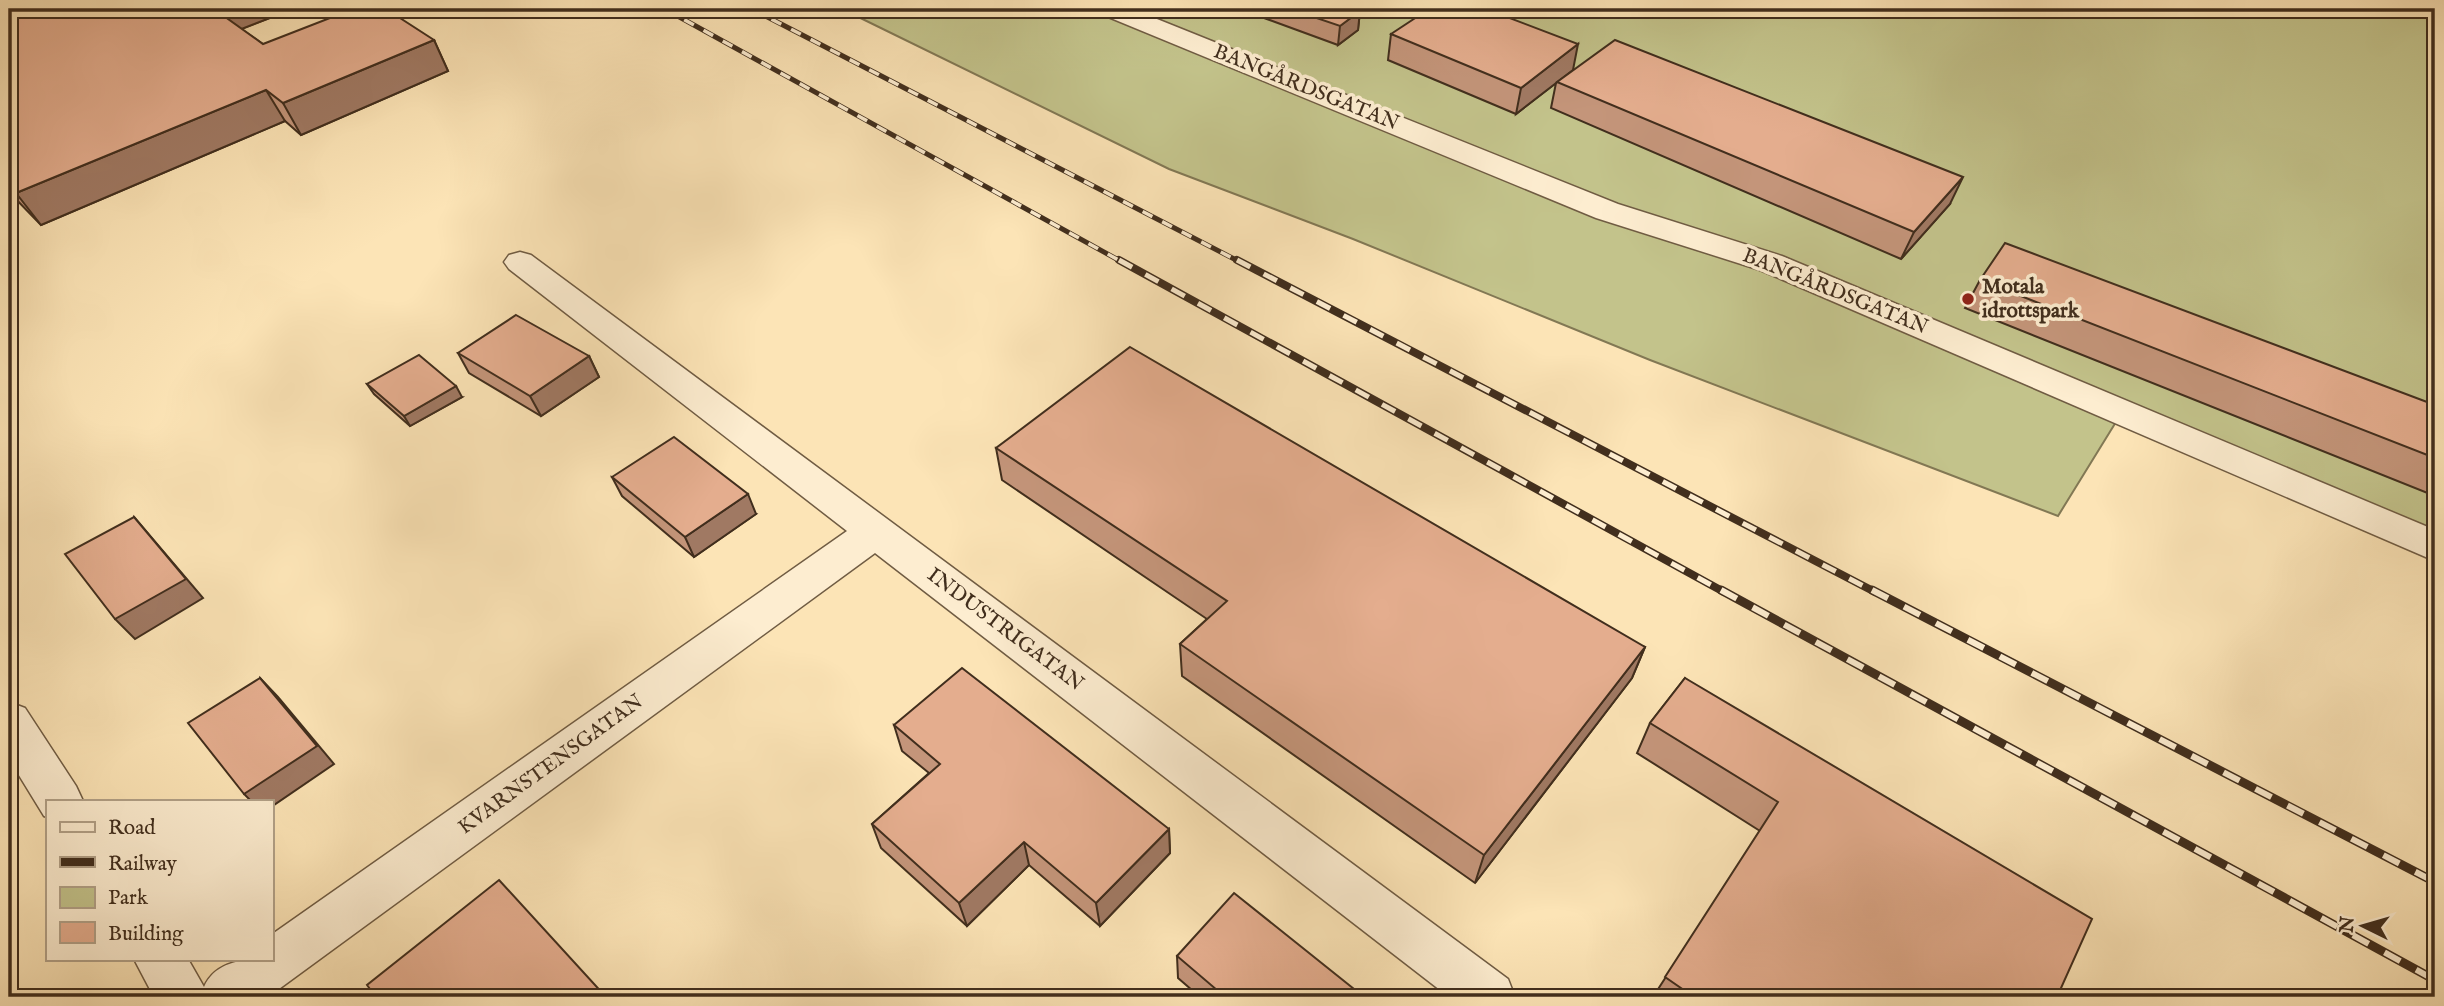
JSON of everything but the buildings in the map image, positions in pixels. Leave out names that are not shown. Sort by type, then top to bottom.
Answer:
[{"type":"street","name":"BANGÅRDSGATAN","points":[[1110,9],[1607,211],[1771,263],[2435,546]]},
{"type":"street","name":"INDUSTRIGATAN","points":[[520,262],[1490,997]]},
{"type":"street","name":"KVARNSTENSGATAN","points":[[226,997],[875,532]]},
{"type":"street","points":[[12,734],[59,800]]},
{"type":"street","points":[[160,960],[183,997]]},
{"type":"green space","name":"Motala idrottspark","points":[[842,9],[2435,9],[2435,549],[2124,409],[2058,516],[1650,360],[1353,239],[1169,169]]},
{"type":"railway","points":[[665,9],[1122,262]]},
{"type":"railway","points":[[752,9],[1240,262]]},
{"type":"railway","points":[[1119,260],[1724,592]]},
{"type":"railway","points":[[1237,260],[1875,592]]},
{"type":"railway","points":[[1721,590],[2435,980]]},
{"type":"railway","points":[[1872,590],[2435,882]]},
{"type":"place","name":"Motala idrottspark","points":[[1968,299]]}]
